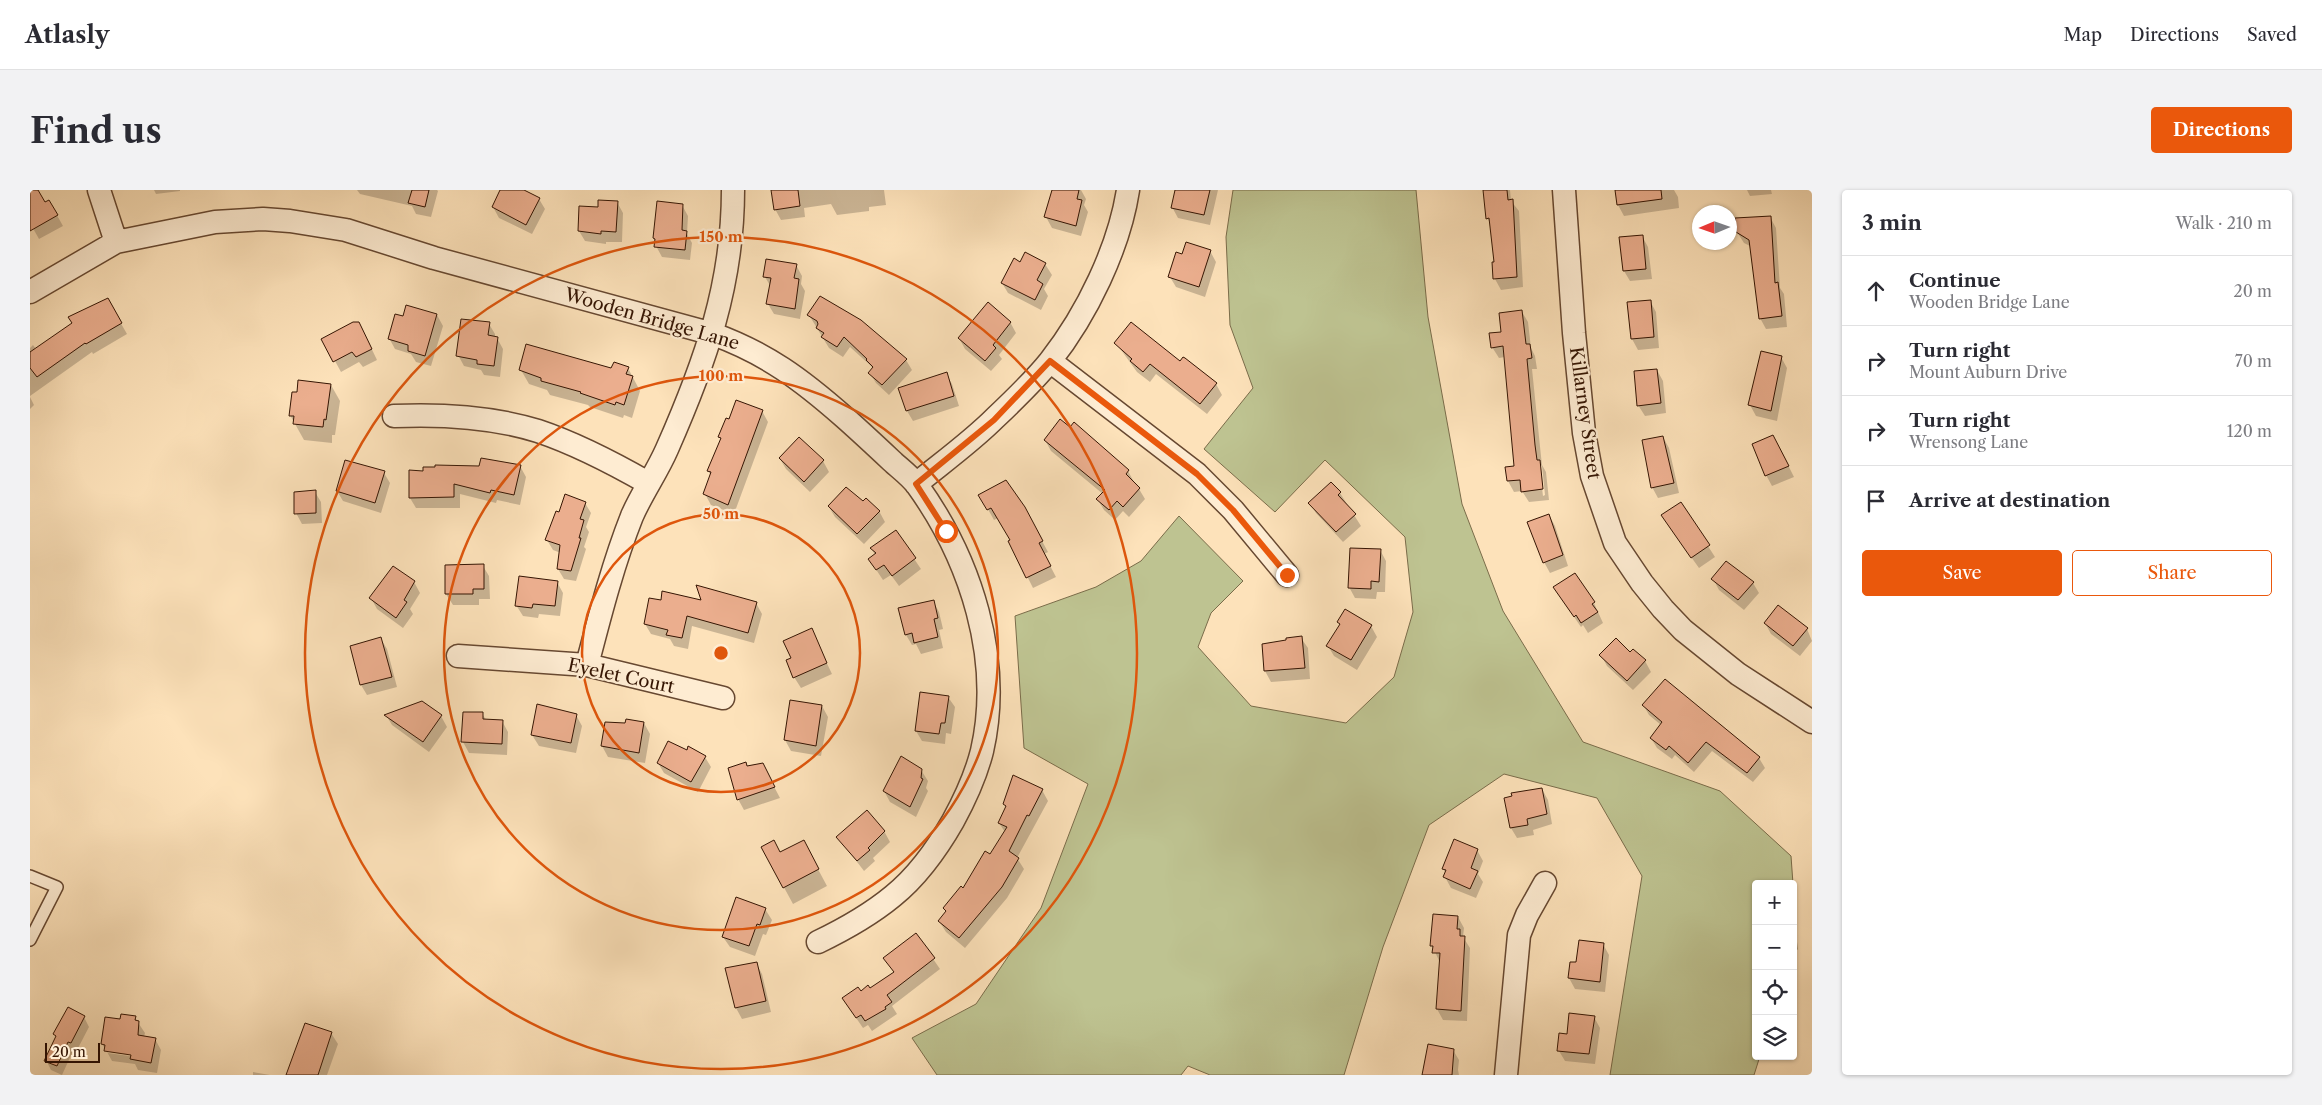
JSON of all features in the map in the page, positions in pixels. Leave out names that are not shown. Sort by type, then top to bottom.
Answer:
[{"type":"street","points":[[99,190],[116,242]]},
{"type":"street","points":[[587,665],[618,555],[633,514],[667,449],[713,334],[731,240],[733,190]]},
{"type":"street","points":[[916,484],[994,420],[1050,361],[1073,328],[1110,256],[1122,224],[1128,190]]},
{"type":"street","name":"Killarney Street","points":[[1564,190],[1574,333],[1584,433],[1592,476],[1615,543],[1663,610],[1683,630],[1738,674],[1812,722]]},
{"type":"street","name":"Wooden Bridge Lane","points":[[30,292],[116,242],[215,222],[262,219],[290,221],[346,230],[434,258],[713,334],[756,351],[777,363],[809,386],[916,484],[946,531],[970,587],[979,615],[989,676],[988,710],[982,750],[974,776],[960,807],[930,857],[894,895],[846,929],[818,942]]},
{"type":"street","points":[[1050,361],[1197,474],[1233,510],[1287,575]]},
{"type":"street","points":[[394,416],[428,414],[466,417],[536,430],[601,457],[648,484]]},
{"type":"street","name":"Eyelet Court","points":[[458,656],[587,665],[723,698]]},
{"type":"street","points":[[1506,1075],[1519,935],[1527,914],[1545,883]]},
{"type":"lane","points":[[30,876],[58,887],[30,940]]},
{"type":"green space","points":[[1233,190],[1416,190],[1428,317],[1462,504],[1503,611],[1583,742],[1720,791],[1791,856],[1793,880],[1752,880],[1752,1060],[1759,1060],[1754,1075],[1610,1075],[1642,876],[1597,798],[1504,774],[1429,825],[1383,947],[1344,1075],[1210,1075],[1188,1066],[1181,1075],[937,1075],[912,1038],[976,1004],[1041,908],[1088,784],[1024,748],[1015,616],[1096,587],[1141,561],[1179,516],[1243,581],[1211,613],[1198,647],[1251,706],[1346,723],[1394,677],[1413,612],[1405,537],[1325,460],[1275,512],[1204,449],[1253,388],[1230,325],[1226,237]]},
{"type":"building","points":[[30,190],[38,190],[45,202],[49,200],[58,215],[30,231]]},
{"type":"building","points":[[412,190],[429,190],[425,207],[408,203]]},
{"type":"building","points":[[500,190],[524,190],[540,198],[526,225],[492,207]]},
{"type":"building","points":[[771,190],[798,190],[800,206],[774,210]]},
{"type":"building","points":[[1052,190],[1079,190],[1077,199],[1082,200],[1076,226],[1044,217]]},
{"type":"building","points":[[1175,190],[1210,190],[1204,215],[1171,208]]},
{"type":"building","points":[[1483,190],[1507,190],[1508,200],[1513,199],[1517,277],[1493,279],[1492,262],[1494,262],[1489,218],[1486,219]]},
{"type":"building","points":[[1615,190],[1661,190],[1662,199],[1617,205]]},
{"type":"building","points":[[598,200],[618,201],[616,232],[601,231],[601,234],[578,231],[579,206],[598,207]]},
{"type":"building","points":[[657,201],[683,204],[682,230],[687,231],[685,250],[654,247],[655,239],[653,238]]},
{"type":"building","points":[[1771,216],[1775,283],[1778,282],[1782,316],[1759,319],[1749,240],[1737,233],[1737,218]]},
{"type":"building","points":[[1643,235],[1646,269],[1623,271],[1619,237]]},
{"type":"building","points":[[1186,242],[1211,250],[1199,287],[1168,277],[1176,252],[1182,254]]},
{"type":"building","points":[[1025,252],[1046,263],[1037,280],[1043,284],[1035,300],[1001,283],[1014,258],[1020,262]]},
{"type":"building","points":[[766,259],[797,264],[794,278],[799,279],[795,309],[766,304],[771,278],[763,277]]},
{"type":"building","points":[[820,296],[861,320],[907,359],[882,385],[868,373],[873,367],[867,359],[844,337],[837,347],[821,337],[824,333],[816,328],[817,321],[807,315]]},
{"type":"building","points":[[108,298],[122,323],[85,343],[37,377],[30,368],[30,352],[72,323],[68,317]]},
{"type":"building","points":[[1651,300],[1654,337],[1631,339],[1627,302]]},
{"type":"building","points":[[988,302],[1011,322],[993,345],[996,348],[985,361],[958,338]]},
{"type":"building","points":[[406,305],[437,314],[425,356],[408,351],[408,345],[388,339],[395,314],[403,316]]},
{"type":"building","points":[[1522,310],[1526,344],[1530,344],[1532,358],[1527,359],[1535,445],[1537,460],[1540,460],[1543,489],[1521,492],[1520,480],[1507,481],[1505,467],[1514,466],[1503,346],[1491,348],[1489,333],[1501,332],[1499,313]]},
{"type":"building","points":[[461,319],[490,322],[488,335],[498,337],[494,366],[477,364],[477,360],[456,356]]},
{"type":"building","points":[[353,322],[359,322],[372,349],[356,357],[352,352],[333,362],[321,339]]},
{"type":"building","points":[[1131,322],[1180,361],[1183,357],[1185,358],[1217,383],[1200,404],[1150,364],[1143,372],[1114,343]]},
{"type":"building","points":[[526,344],[611,368],[614,362],[629,367],[626,374],[633,376],[624,405],[616,402],[615,405],[581,392],[541,381],[541,378],[519,370]]},
{"type":"building","points":[[1761,351],[1782,356],[1771,411],[1748,405]]},
{"type":"building","points":[[1657,369],[1661,403],[1637,406],[1634,371]]},
{"type":"building","points":[[947,372],[954,396],[906,411],[898,388]]},
{"type":"building","points":[[298,380],[331,384],[326,420],[324,419],[323,427],[293,424],[294,416],[289,416],[292,392],[297,392]]},
{"type":"building","points":[[736,400],[763,410],[728,505],[703,494],[711,472],[707,471],[721,438],[718,437],[726,418],[729,419]]},
{"type":"building","points":[[1060,419],[1070,427],[1074,422],[1129,470],[1126,474],[1140,488],[1123,507],[1117,501],[1109,510],[1096,499],[1105,490],[1044,440]]},
{"type":"building","points":[[1773,435],[1789,466],[1765,476],[1752,444]]},
{"type":"building","points":[[1663,436],[1674,483],[1651,488],[1642,440]]},
{"type":"building","points":[[799,437],[824,460],[804,482],[779,458]]},
{"type":"building","points":[[481,458],[521,465],[514,495],[491,490],[490,493],[454,484],[454,497],[409,498],[409,470],[423,471],[423,467],[435,467],[435,465],[479,466]]},
{"type":"building","points":[[345,460],[385,471],[375,503],[336,491]]},
{"type":"building","points":[[1006,480],[1025,507],[1043,541],[1039,543],[1051,566],[1026,578],[1008,541],[1010,540],[991,508],[987,510],[978,495]]},
{"type":"building","points":[[1331,482],[1341,492],[1338,495],[1356,514],[1336,532],[1308,503]]},
{"type":"building","points":[[846,487],[863,501],[866,498],[880,511],[857,534],[828,506]]},
{"type":"building","points":[[316,490],[316,513],[294,514],[294,492]]},
{"type":"building","points":[[565,494],[586,502],[580,519],[584,520],[579,538],[581,538],[571,571],[557,569],[560,545],[545,540],[556,511],[559,512]]},
{"type":"building","points":[[1681,502],[1710,545],[1691,558],[1661,515]]},
{"type":"building","points":[[1549,514],[1563,555],[1543,563],[1527,522]]},
{"type":"building","points":[[896,530],[916,558],[892,576],[884,565],[876,570],[868,559],[876,553],[870,548]]},
{"type":"building","points":[[1350,548],[1381,549],[1379,582],[1371,581],[1371,589],[1348,588]]},
{"type":"building","points":[[1726,561],[1754,582],[1738,600],[1711,579]]},
{"type":"building","points":[[484,564],[484,589],[473,589],[473,594],[445,594],[445,565]]},
{"type":"building","points":[[393,566],[415,581],[404,600],[407,602],[396,618],[369,598]]},
{"type":"building","points":[[1575,573],[1595,602],[1592,604],[1598,612],[1581,623],[1576,615],[1574,617],[1553,587]]},
{"type":"building","points":[[519,576],[558,581],[555,606],[533,604],[532,608],[515,606]]},
{"type":"building","points":[[696,585],[757,602],[748,633],[687,616],[682,638],[666,635],[668,630],[644,624],[649,598],[661,600],[662,591],[701,600]]},
{"type":"building","points":[[934,600],[938,618],[934,619],[938,637],[914,643],[912,633],[905,635],[898,608]]},
{"type":"building","points":[[1778,605],[1808,628],[1793,646],[1764,623]]},
{"type":"building","points":[[1345,609],[1372,625],[1351,660],[1326,646],[1340,624],[1337,622]]},
{"type":"building","points":[[812,628],[827,663],[793,678],[786,660],[791,658],[783,641]]},
{"type":"building","points":[[1302,636],[1305,668],[1264,671],[1262,644]]},
{"type":"building","points":[[381,637],[392,677],[360,685],[350,646]]},
{"type":"building","points":[[1616,638],[1630,652],[1633,649],[1646,660],[1627,681],[1599,655]]},
{"type":"building","points":[[1665,679],[1760,757],[1747,773],[1706,742],[1688,763],[1669,746],[1666,750],[1650,738],[1662,722],[1642,705]]},
{"type":"building","points":[[920,692],[949,696],[945,723],[941,723],[939,734],[915,731]]},
{"type":"building","points":[[790,700],[822,705],[816,746],[784,740]]},
{"type":"building","points":[[422,701],[442,715],[423,742],[384,715]]},
{"type":"building","points":[[537,704],[577,714],[571,743],[531,735]]},
{"type":"building","points":[[463,712],[483,712],[483,719],[503,720],[502,744],[461,742]]},
{"type":"building","points":[[626,719],[644,722],[639,753],[601,746],[605,722],[625,723]]},
{"type":"building","points":[[668,741],[687,750],[688,746],[706,756],[691,782],[657,763]]},
{"type":"building","points":[[901,756],[922,769],[921,778],[923,779],[910,807],[883,791]]},
{"type":"building","points":[[746,762],[747,766],[763,763],[775,787],[737,800],[728,768]]},
{"type":"building","points":[[1013,775],[1043,789],[1029,816],[1027,815],[1009,851],[1019,858],[1002,887],[959,938],[938,921],[946,911],[943,908],[961,886],[963,888],[985,851],[990,854],[1007,827],[998,823],[1006,806],[1003,804]]},
{"type":"building","points":[[1542,788],[1547,814],[1527,819],[1528,825],[1510,828],[1504,798],[1512,796],[1511,793]]},
{"type":"building","points":[[867,810],[885,831],[868,848],[870,850],[857,861],[836,837]]},
{"type":"building","points":[[1454,839],[1478,849],[1471,868],[1478,871],[1470,889],[1443,877],[1446,870],[1442,869]]},
{"type":"building","points":[[774,840],[780,852],[804,840],[819,869],[783,888],[761,847]]},
{"type":"building","points":[[736,897],[766,908],[760,925],[757,924],[749,946],[722,937]]},
{"type":"building","points":[[1433,914],[1458,916],[1457,929],[1460,929],[1460,936],[1465,936],[1461,1011],[1436,1009],[1440,953],[1432,953],[1433,946],[1430,946]]},
{"type":"building","points":[[916,933],[935,958],[887,995],[892,1002],[885,1007],[886,1009],[865,1021],[861,1015],[856,1018],[842,998],[858,987],[861,991],[868,985],[870,988],[894,972],[883,958]]},
{"type":"building","points":[[1579,940],[1604,943],[1600,982],[1568,978],[1570,962],[1576,962]]},
{"type":"building","points":[[757,962],[766,1001],[735,1008],[725,968]]},
{"type":"building","points":[[68,1007],[85,1016],[71,1043],[68,1042],[57,1066],[44,1061],[56,1036],[53,1034]]},
{"type":"building","points":[[1569,1013],[1595,1016],[1589,1054],[1557,1051],[1559,1033],[1567,1034]]},
{"type":"building","points":[[121,1014],[136,1016],[135,1020],[139,1021],[138,1035],[156,1038],[151,1063],[130,1059],[131,1055],[104,1051],[105,1045],[101,1044],[105,1017],[120,1019]]},
{"type":"building","points":[[305,1023],[332,1032],[318,1075],[286,1075]]},
{"type":"building","points":[[1428,1044],[1454,1049],[1452,1075],[1422,1075]]},
{"type":"route","points":[[946,531],[916,484],[994,420],[1050,361],[1197,474],[1233,510],[1287,575]]}]
